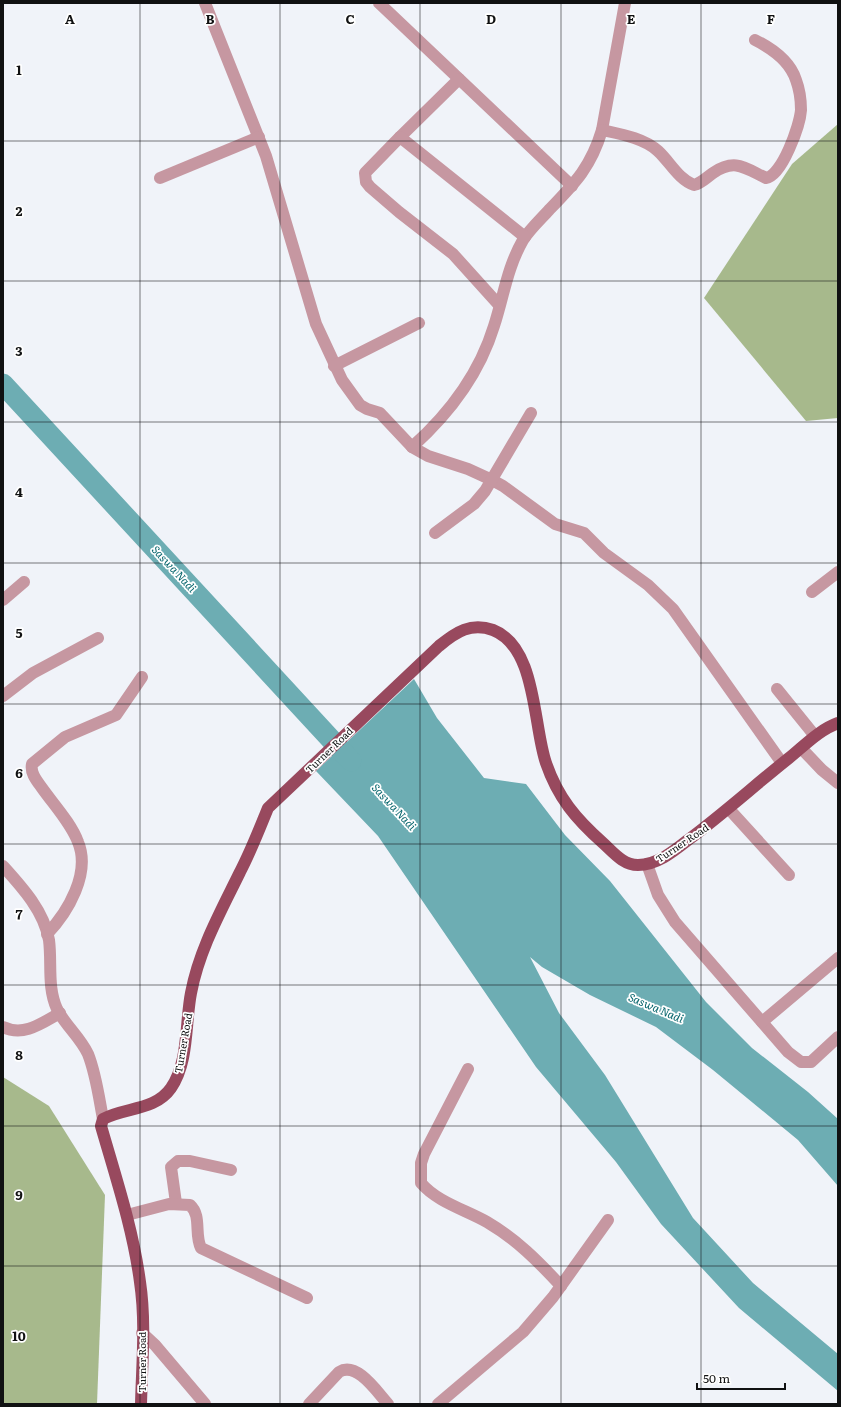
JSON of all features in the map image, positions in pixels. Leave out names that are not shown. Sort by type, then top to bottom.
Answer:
[{"type":"main road","name":"Turner Road","points":[[141,1404],[142,1333],[140,1283],[127,1215],[101,1126],[103,1119],[113,1114],[140,1108],[153,1102],[170,1089],[178,1074],[184,1049],[191,993],[200,960],[219,916],[254,844],[268,808],[439,646],[452,635],[472,627],[480,626],[491,630],[506,638],[515,648],[522,661],[529,680],[546,762],[557,788],[570,811],[582,825],[619,858],[628,864],[637,866],[647,864],[676,849],[729,809],[815,736],[838,722]]},
{"type":"street","points":[[205,3],[259,137],[316,324],[334,366],[360,405],[380,413],[412,447],[428,456],[468,469],[492,480],[503,486],[555,524],[584,533],[604,553],[648,585],[673,609],[782,763]]},
{"type":"street","points":[[379,3],[572,186]]},
{"type":"street","points":[[412,447],[451,409],[482,360],[495,324],[508,273],[525,237],[586,170],[596,150],[602,130],[625,3]]},
{"type":"street","points":[[602,130],[627,136],[657,150],[683,180],[694,185],[724,166],[732,164],[748,168],[766,178],[772,176],[776,173],[784,160],[800,120],[801,108],[794,74],[780,57],[770,48],[755,40]]},
{"type":"street","points":[[459,79],[368,168],[365,173],[366,182],[399,212],[453,254],[499,305]]},
{"type":"street","points":[[160,178],[259,137]]},
{"type":"street","points":[[400,137],[525,237]]},
{"type":"street","points":[[334,366],[419,323]]},
{"type":"street","points":[[435,533],[474,504],[485,491],[532,413]]},
{"type":"street","points":[[812,592],[838,572]]},
{"type":"street","points":[[3,600],[24,582]]},
{"type":"street","points":[[3,696],[33,673],[98,638]]},
{"type":"street","points":[[47,934],[65,911],[76,888],[81,857],[79,843],[74,832],[35,778],[31,768],[32,764],[65,737],[116,715],[142,676]]},
{"type":"street","points":[[777,689],[815,736]]},
{"type":"street","points":[[801,748],[822,770],[838,783]]},
{"type":"street","points":[[729,809],[790,875]]},
{"type":"street","points":[[647,864],[658,895],[675,922],[788,1052],[801,1062],[807,1063],[816,1060],[838,1037]]},
{"type":"street","points":[[3,866],[24,890],[37,909],[47,934],[52,994],[60,1013],[88,1054],[103,1119]]},
{"type":"street","points":[[762,1022],[838,958]]},
{"type":"street","points":[[3,1027],[19,1032],[31,1029],[60,1013]]},
{"type":"street","points":[[468,1069],[424,1154],[421,1163],[421,1183],[432,1194],[486,1222],[511,1238],[539,1262],[561,1286]]},
{"type":"street","points":[[176,1203],[171,1167],[178,1161],[190,1161],[231,1170]]},
{"type":"street","points":[[127,1215],[176,1203],[190,1205],[196,1212],[198,1241],[201,1248],[307,1298]]},
{"type":"street","points":[[438,1404],[510,1345],[523,1332],[561,1286],[608,1220]]},
{"type":"street","points":[[142,1333],[173,1366],[205,1404]]},
{"type":"street","points":[[309,1404],[339,1372],[344,1369],[352,1370],[361,1376],[388,1404]]},
{"type":"green space","points":[[838,124],[838,418],[806,421],[704,298],[792,164]]},
{"type":"green space","points":[[3,1077],[49,1106],[105,1195],[97,1404],[3,1404]]},
{"type":"water","points":[[414,679],[437,718],[484,778],[526,784],[565,835],[610,881],[706,1002],[752,1048],[808,1092],[838,1119],[838,1186],[798,1140],[713,1070],[656,1027],[590,995],[542,967],[530,957],[559,1013],[605,1075],[693,1218],[753,1283],[838,1354],[838,1391],[739,1308],[661,1224],[616,1162],[536,1067],[378,836],[316,771]]},
{"type":"waterway","name":"Saswa Nadi","points":[[3,384],[351,761]]}]
